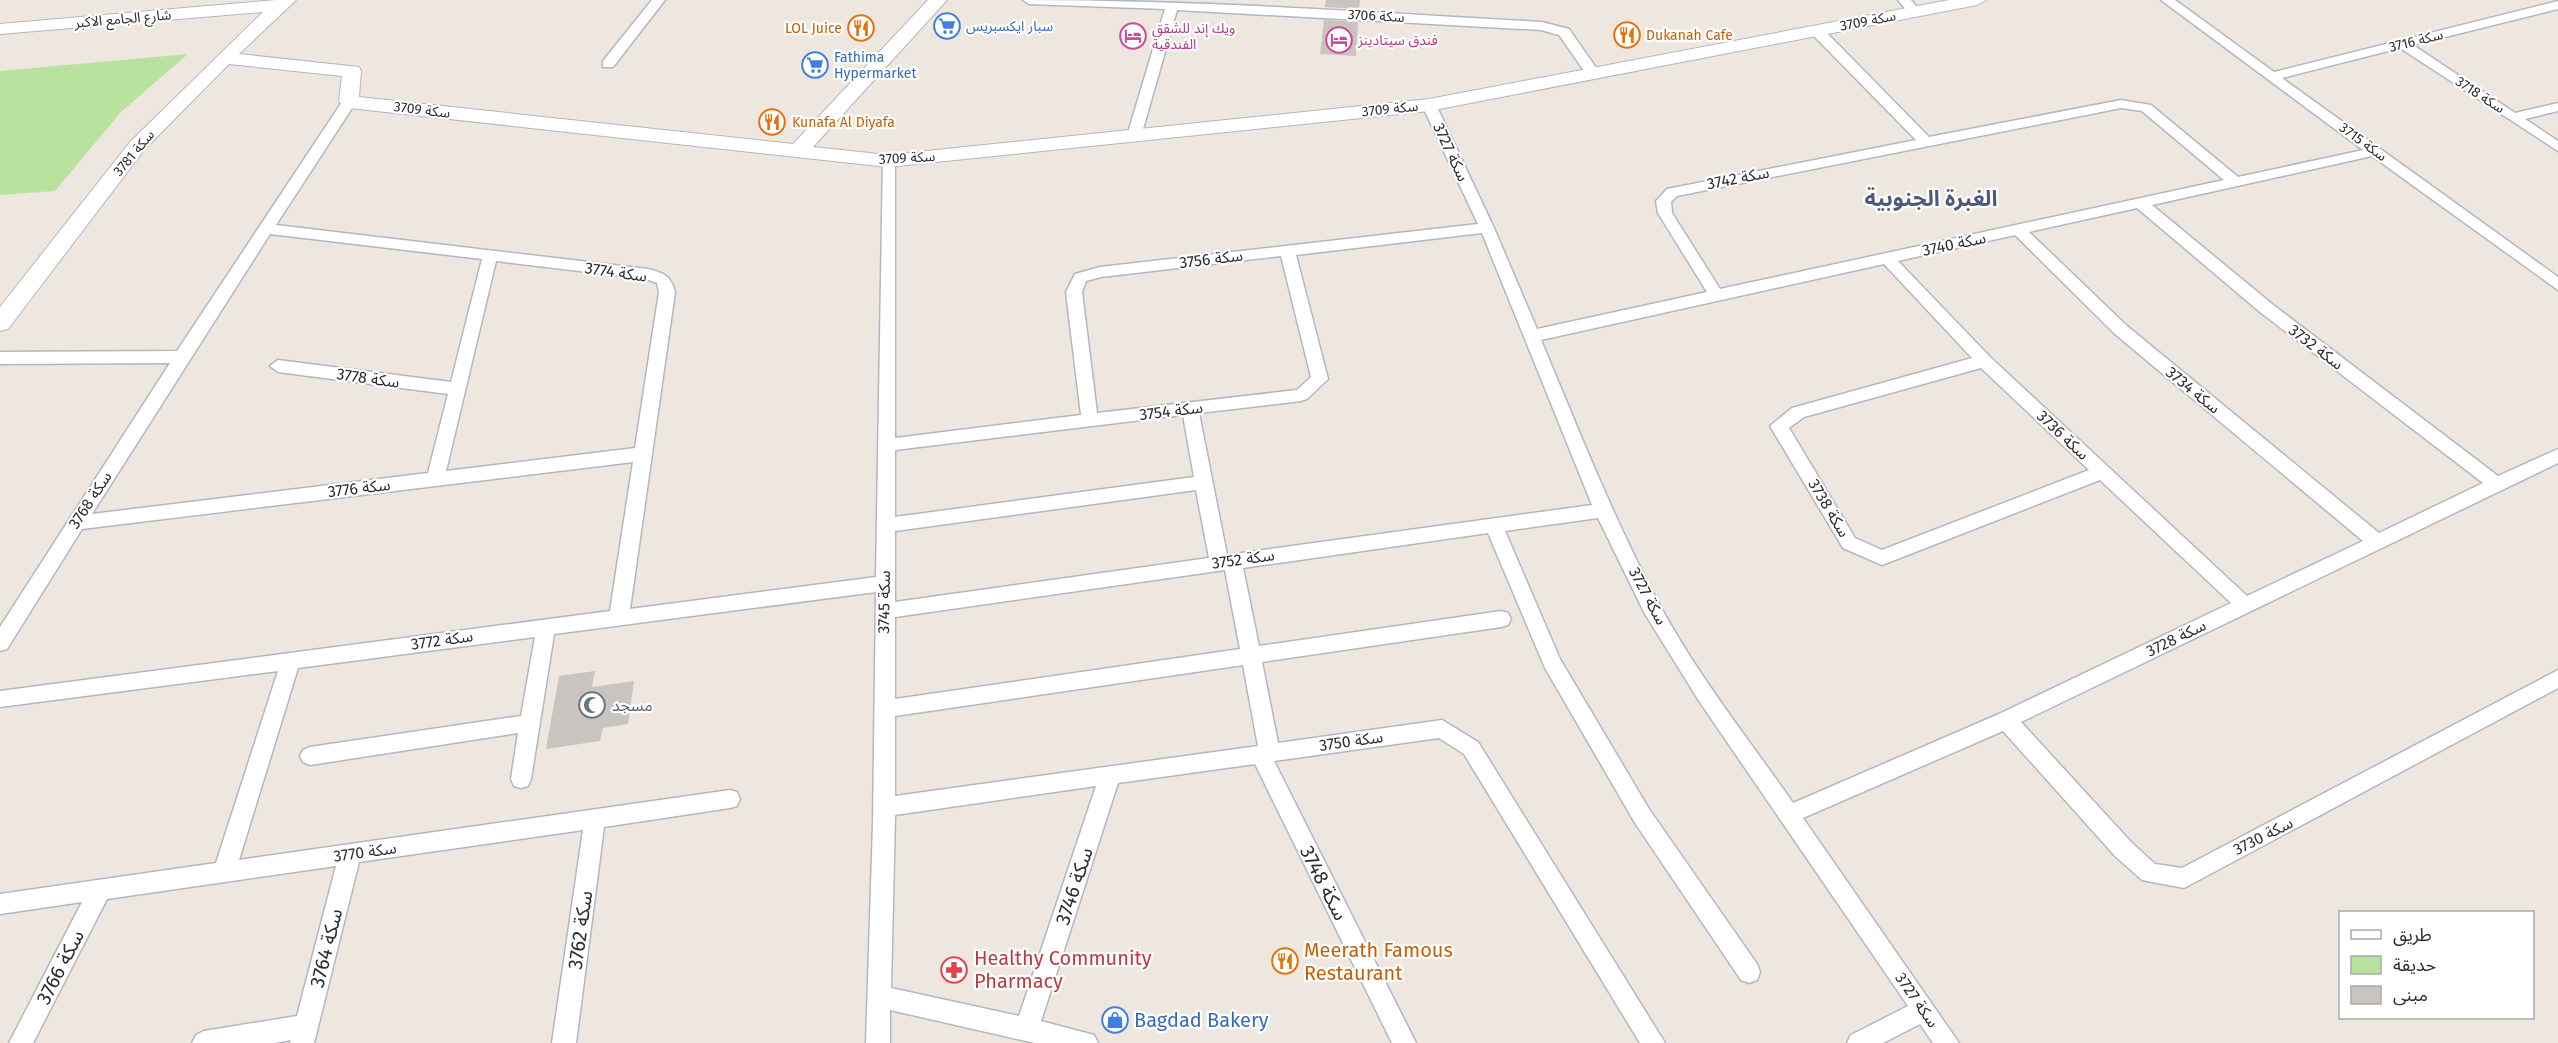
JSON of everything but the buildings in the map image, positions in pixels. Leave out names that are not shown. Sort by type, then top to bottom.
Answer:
[{"type":"street","points":[[608,64],[659,0]]},
{"type":"street","points":[[796,153],[938,0]]},
{"type":"street","name":"سكة 3706","points":[[1029,0],[1542,26],[1564,32],[1592,72]]},
{"type":"street","name":"سكة 3709","points":[[349,102],[796,153],[888,161],[1429,105],[1592,72],[1817,31],[1910,6],[1977,0]]},
{"type":"street","name":"سكة 3715","points":[[2167,0],[2558,285]]},
{"type":"street","name":"سكة 3716","points":[[2273,76],[2558,2]]},
{"type":"street","name":"شارع الجامع الاكبر","points":[[0,29],[284,3]]},
{"type":"street","name":"سكة 3781","points":[[0,323],[137,146],[224,58],[284,3]]},
{"type":"street","points":[[1134,136],[1172,6]]},
{"type":"street","points":[[1817,31],[1925,141]]},
{"type":"street","name":"سكة 3718","points":[[2402,44],[2558,147]]},
{"type":"street","points":[[224,58],[352,71],[349,102]]},
{"type":"street","name":"سكة 3768","points":[[0,643],[182,357],[349,102]]},
{"type":"street","name":"سكة 3742","points":[[1716,296],[1665,213],[1663,201],[1672,192],[2121,104],[2146,108],[2235,182]]},
{"type":"street","name":"سكة 3727","points":[[1429,105],[1487,228],[1603,510],[1658,618],[1706,695],[1947,1043]]},
{"type":"street","points":[[2515,117],[2558,107]]},
{"type":"street","name":"سكة 3740","points":[[1532,336],[2377,151]]},
{"type":"street","name":"سكة 3745","points":[[878,1043],[888,161]]},
{"type":"street","name":"سكة 3732","points":[[2140,203],[2266,309],[2497,485]]},
{"type":"street","name":"سكة 3756","points":[[1090,421],[1074,292],[1080,278],[1100,272],[1487,228]]},
{"type":"street","name":"سكة 3774","points":[[266,229],[648,274],[664,280],[667,292],[619,616]]},
{"type":"street","name":"سكة 3734","points":[[2018,230],[2121,330],[2377,542]]},
{"type":"street","name":"سكة 3754","points":[[886,445],[1301,395],[1320,379],[1287,250]]},
{"type":"street","points":[[435,479],[490,256]]},
{"type":"street","name":"سكة 3736","points":[[1887,258],[1984,361],[2245,605]]},
{"type":"street","points":[[2540,273],[2558,266]]},
{"type":"street","points":[[0,358],[182,357]]},
{"type":"street","name":"سكة 3738","points":[[1984,361],[1798,412],[1779,426],[1849,543],[1882,558],[2102,472]]},
{"type":"street","name":"سكة 3778","points":[[278,366],[457,389]]},
{"type":"street","name":"سكة 3748","points":[[1190,409],[1204,483],[1251,656],[1265,754],[1404,1043]]},
{"type":"street","name":"سكة 3776","points":[[75,523],[643,454]]},
{"type":"street","name":"سكة 3728","points":[[1790,814],[2006,720],[2558,455]]},
{"type":"street","points":[[885,525],[1204,483]]},
{"type":"street","name":"سكة 3752","points":[[884,611],[1603,510]]},
{"type":"street","points":[[1494,525],[1552,662],[1642,816],[1749,972]]},
{"type":"street","name":"سكة 3772","points":[[0,699],[619,616],[885,583]]},
{"type":"street","points":[[883,709],[1501,620]]},
{"type":"street","points":[[521,779],[546,626]]},
{"type":"street","points":[[224,872],[291,660]]},
{"type":"street","name":"سكة 3730","points":[[2006,720],[2123,849],[2150,873],[2184,878],[2558,678]]},
{"type":"street","points":[[310,756],[530,723]]},
{"type":"street","name":"سكة 3750","points":[[882,807],[1442,729],[1471,748],[1653,1043]]},
{"type":"street","name":"سكة 3746","points":[[1026,1030],[1110,776]]},
{"type":"street","name":"سكة 3770","points":[[0,904],[730,798]]},
{"type":"street","name":"سكة 3762","points":[[564,1043],[595,818]]},
{"type":"street","name":"سكة 3764","points":[[304,1034],[350,854]]},
{"type":"street","name":"سكة 3766","points":[[21,1043],[100,891]]},
{"type":"street","points":[[878,996],[1086,1043]]},
{"type":"street","points":[[1859,1043],[1923,1010]]},
{"type":"street","points":[[204,1043],[304,1034]]},
{"type":"green space","points":[[188,54],[121,112],[55,191],[0,195],[0,71]]},
{"type":"place","name":"سبار ايكسبريس","points":[[947,26]]},
{"type":"place","name":"LOL Juice","points":[[861,28]]},
{"type":"place","name":"Dukanah Cafe","points":[[1627,35]]},
{"type":"place","name":"ويك إند للشقق الفندقية","points":[[1133,36]]},
{"type":"place","name":"فندق سيتادينز","points":[[1339,40]]},
{"type":"place","name":"Fathima Hypermarket","points":[[815,65]]},
{"type":"place","name":"Kunafa Al Diyafa","points":[[772,122]]},
{"type":"place","name":"مسجد","points":[[592,705]]},
{"type":"place","name":"Meerath Famous Restaurant","points":[[1285,961]]},
{"type":"place","name":"Healthy Community Pharmacy","points":[[954,970]]},
{"type":"place","name":"Bagdad Bakery","points":[[1115,1020]]},
{"type":"district","name":"الغبرة الجنوبية","points":[[1931,198]]}]
